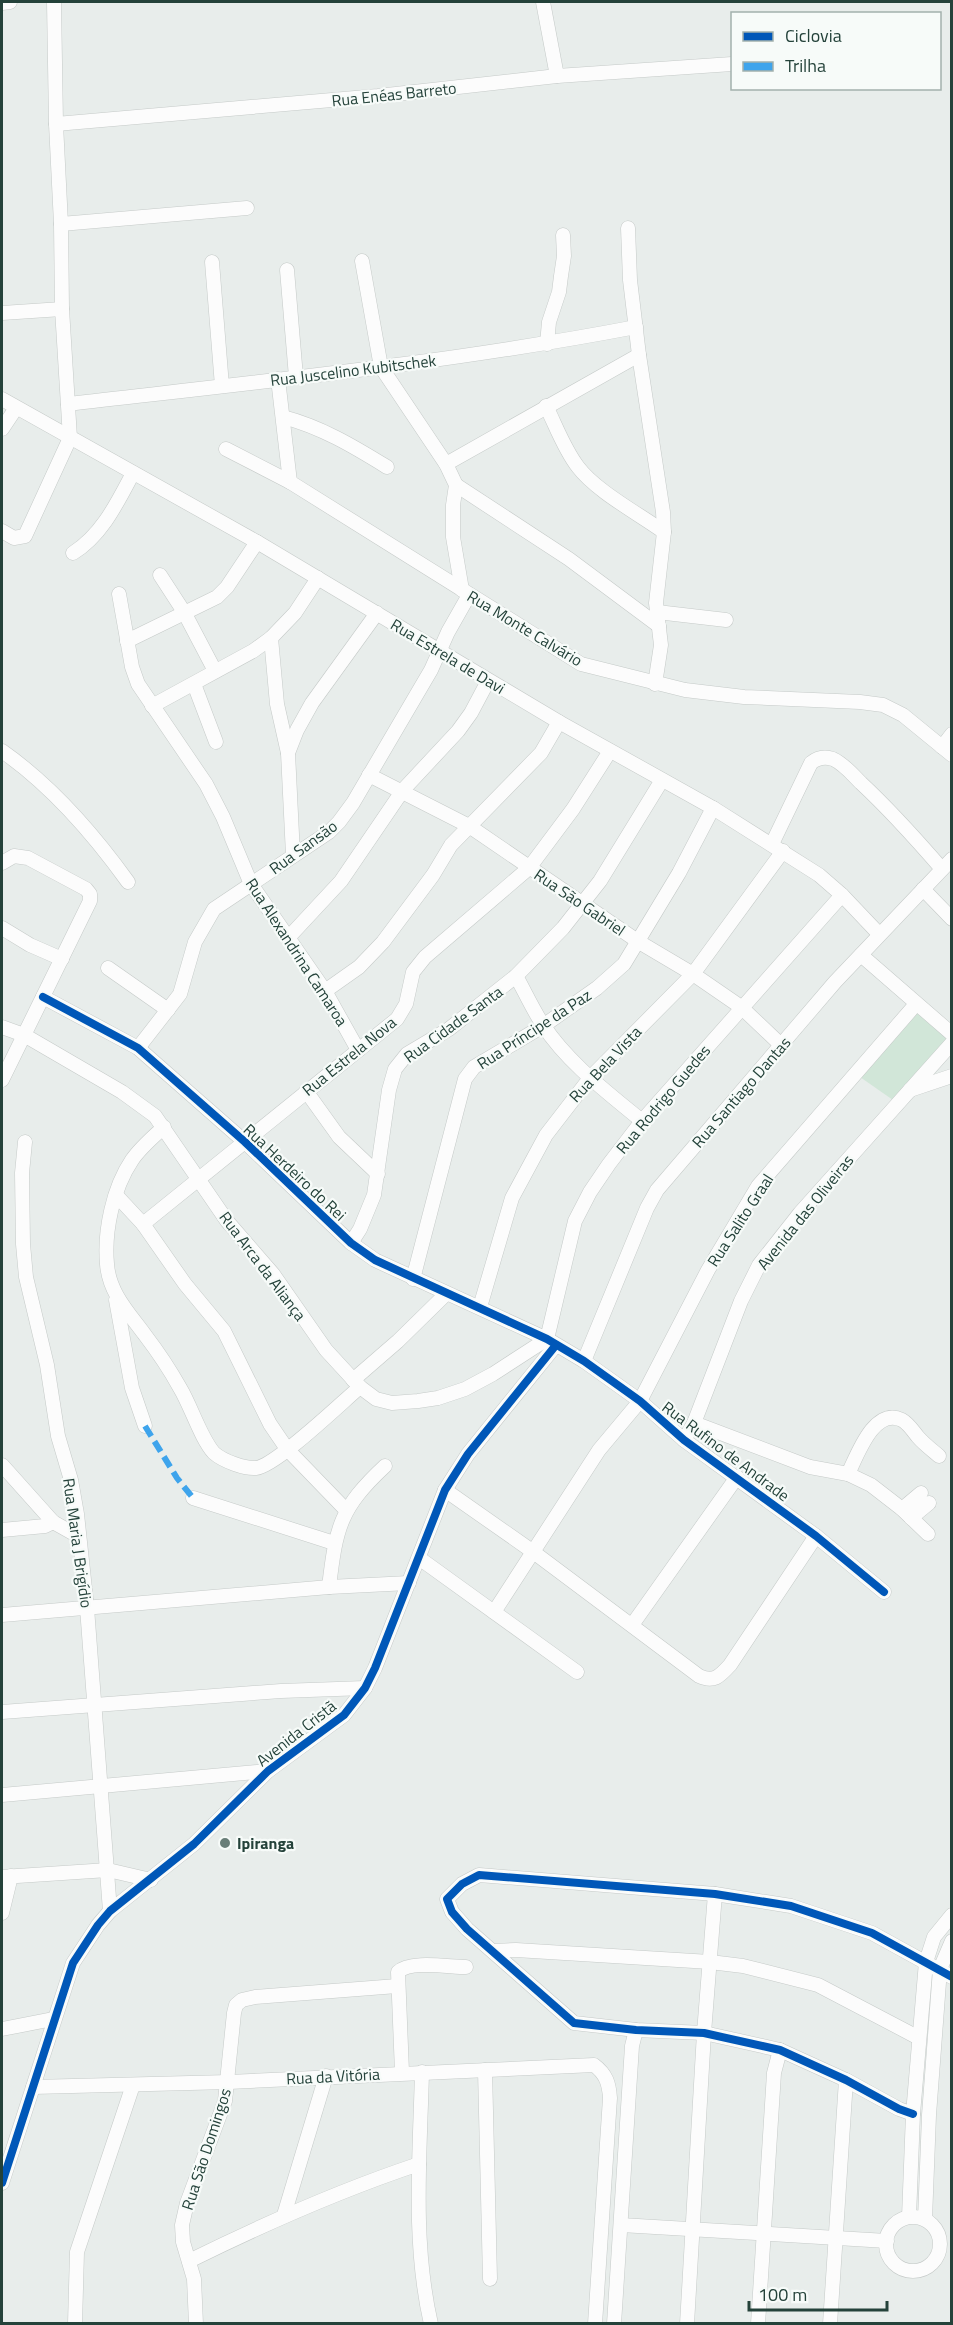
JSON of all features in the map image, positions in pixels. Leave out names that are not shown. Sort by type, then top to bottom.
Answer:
[{"type":"street","points":[[2,3],[10,2]]},
{"type":"street","points":[[2,531],[14,537],[25,536],[70,438],[62,309],[54,2]]},
{"type":"street","points":[[543,2],[557,76]]},
{"type":"street","name":"Rua Enéas Barreto","points":[[56,124],[378,96],[557,76],[731,64]]},
{"type":"street","points":[[60,224],[247,208]]},
{"type":"street","points":[[628,228],[630,280],[639,355],[662,492],[664,532],[657,577],[661,645],[655,684]]},
{"type":"street","points":[[547,344],[552,308],[559,292],[564,256],[563,235]]},
{"type":"street","points":[[362,261],[381,367],[446,464],[456,485],[658,619],[726,620]]},
{"type":"street","points":[[212,262],[222,386]]},
{"type":"street","points":[[287,270],[296,377]]},
{"type":"street","points":[[2,313],[62,309]]},
{"type":"street","name":"Rua Juscelino Kubitschek","points":[[68,404],[381,367],[547,344],[636,327]]},
{"type":"street","points":[[446,464],[639,355]]},
{"type":"street","points":[[278,379],[290,482]]},
{"type":"street","name":"Rua Estrela de Davi","points":[[2,399],[257,542],[488,681],[713,808],[819,875],[842,895],[879,934]]},
{"type":"street","points":[[546,406],[570,455],[580,469],[596,484],[664,532]]},
{"type":"street","points":[[2,429],[16,408]]},
{"type":"street","points":[[283,417],[328,433],[387,467]]},
{"type":"street","name":"Rua Monte Calvário","points":[[226,449],[290,482],[581,664],[685,690],[744,697],[882,705],[903,715],[947,751]]},
{"type":"street","points":[[73,553],[101,528],[133,473]]},
{"type":"street","points":[[456,485],[453,505],[453,537],[465,592]]},
{"type":"street","points":[[127,641],[217,597],[227,587],[257,542]]},
{"type":"street","points":[[160,575],[184,612],[198,643],[215,671]]},
{"type":"street","points":[[152,706],[253,651],[271,638],[295,612],[318,578]]},
{"type":"street","name":"Rua Sansão","points":[[138,1048],[180,994],[195,942],[214,909],[314,843],[339,822],[431,670],[465,592]]},
{"type":"street","name":"Rua Alexandrina Camaroa","points":[[119,594],[127,641],[138,684],[206,784],[223,817],[251,885],[325,991],[358,1050]]},
{"type":"street","points":[[288,753],[297,730],[312,703],[377,613]]},
{"type":"street","points":[[271,638],[277,704],[288,753],[293,855]]},
{"type":"street","points":[[288,938],[341,880],[403,790],[458,731],[471,713],[488,681]]},
{"type":"street","points":[[194,684],[216,742]]},
{"type":"street","points":[[325,991],[359,967],[383,942],[414,901],[451,845],[521,776],[541,753],[559,722]]},
{"type":"street","points":[[947,751],[951,734]]},
{"type":"street","name":"Rua Estrela Nova","points":[[143,1224],[398,1019],[406,1005],[413,972],[425,957],[490,904],[529,868],[573,809],[610,751]]},
{"type":"street","name":"Rua Bela Vista","points":[[480,1307],[512,1198],[546,1135],[590,1078],[693,974],[778,848],[811,763],[824,757],[844,766],[946,864]]},
{"type":"street","points":[[5,758],[40,779],[101,846],[128,882]]},
{"type":"street","name":"Rua São Gabriel","points":[[369,775],[403,790],[469,826],[639,942],[693,974],[741,1008],[781,1045]]},
{"type":"street","name":"Rua Cidade Santa","points":[[351,1243],[368,1213],[374,1196],[389,1090],[395,1069],[407,1053],[449,1029],[516,976],[584,904],[662,780]]},
{"type":"street","name":"Rua Príncipe da Paz","points":[[413,1279],[465,1078],[474,1067],[543,1026],[604,982],[624,964],[639,942],[713,808]]},
{"type":"street","points":[[2,863],[14,856],[28,858],[80,885],[90,894],[87,909],[2,1080]]},
{"type":"street","name":"Rua Santiago Dantas","points":[[584,1361],[647,1208],[657,1190],[879,934],[946,864]]},
{"type":"street","points":[[923,889],[951,919]]},
{"type":"street","name":"Rua Rodrigo Guedes","points":[[552,1342],[575,1221],[603,1173],[642,1121],[842,895]]},
{"type":"street","points":[[2,928],[30,945],[62,959]]},
{"type":"street","points":[[861,955],[951,1034]]},
{"type":"street","points":[[108,968],[168,1010]]},
{"type":"street","points":[[516,976],[543,1026],[590,1078],[642,1121]]},
{"type":"street","name":"Rua Herdeiro do Rei","points":[[43,997],[138,1048],[245,1142],[351,1243],[375,1260],[552,1342]]},
{"type":"street","name":"Rua Salito Graal","points":[[494,1612],[600,1450],[640,1401],[708,1270],[758,1186],[916,1004]]},
{"type":"street","name":"Rua Arca da Aliança","points":[[2,1026],[24,1035],[122,1092],[155,1116],[228,1221],[273,1274],[308,1326],[356,1384],[376,1399],[392,1403],[438,1398],[465,1389],[552,1342]]},
{"type":"street","name":"Avenida das Oliveiras","points":[[684,1440],[694,1423],[741,1301],[759,1265],[800,1214],[951,1043]]},
{"type":"street","points":[[908,1091],[951,1076]]},
{"type":"street","points":[[306,1091],[339,1137],[378,1174]]},
{"type":"street","points":[[145,1426],[137,1408],[129,1377],[115,1294],[108,1274],[107,1253],[116,1195],[124,1173],[134,1158],[164,1127]]},
{"type":"street","name":"Rua Maria J Brigídio","points":[[25,1143],[22,1173],[26,1277],[47,1365],[58,1436],[71,1480],[77,1514],[87,1608],[110,1911]]},
{"type":"street","points":[[116,1195],[143,1224],[184,1284],[225,1330],[270,1424],[287,1449],[346,1510]]},
{"type":"street","points":[[115,1294],[180,1388],[215,1453],[238,1465],[257,1468],[271,1462],[287,1449],[446,1294]]},
{"type":"street","name":"Rua Rufino de Andrade","points":[[552,1342],[584,1361],[640,1401],[684,1440],[816,1536],[885,1592]]},
{"type":"street","name":"Avenida Cristã","points":[[2,2183],[53,2019],[73,1963],[110,1911],[194,1844],[268,1771],[344,1715],[365,1688],[445,1490],[468,1454],[552,1342]]},
{"type":"street","points":[[848,1474],[868,1434],[878,1423],[888,1417],[901,1420],[939,1456]]},
{"type":"street","points":[[694,1423],[810,1467],[848,1474],[871,1485],[907,1513],[927,1534]]},
{"type":"street","points":[[2,1465],[53,1522],[78,1536]]},
{"type":"street","points":[[329,1587],[334,1543],[346,1510],[368,1482],[385,1466]]},
{"type":"street","points":[[632,1625],[737,1477]]},
{"type":"street","points":[[445,1490],[707,1680],[714,1680],[730,1665],[816,1536]]},
{"type":"street","points":[[194,1498],[334,1543]]},
{"type":"street","points":[[907,1513],[925,1498]]},
{"type":"street","points":[[2,1530],[45,1526],[53,1522]]},
{"type":"street","points":[[419,1558],[577,1672]]},
{"type":"street","points":[[2,1615],[329,1587],[409,1583]]},
{"type":"street","points":[[2,1712],[281,1690],[365,1688]]},
{"type":"street","points":[[2,1795],[268,1771]]},
{"type":"street","points":[[2,1913],[6,1877],[108,1870],[151,1880]]},
{"type":"street","points":[[913,2114],[780,2050],[704,2033],[636,2030],[574,2023],[452,1912],[447,1899],[462,1884],[479,1875],[715,1894],[791,1906],[872,1933],[946,1973]]},
{"type":"street","points":[[687,2324],[704,2033],[715,1894]]},
{"type":"street","points":[[909,2217],[913,2114],[926,1962],[934,1937],[951,1915]]},
{"type":"street","points":[[925,2219],[929,2115],[951,1941]]},
{"type":"street","points":[[493,1951],[516,1950],[743,1966],[818,1985],[919,2038]]},
{"type":"street","points":[[402,2072],[398,1972],[406,1966],[466,1967]]},
{"type":"street","name":"Rua São Domingos","points":[[196,2324],[194,2279],[183,2242],[182,2225],[187,2203],[222,2111],[229,2082],[236,2005],[242,2000],[255,1997],[397,1986]]},
{"type":"street","points":[[2,2029],[53,2019]]},
{"type":"street","points":[[614,2324],[632,2046],[636,2030]]},
{"type":"street","points":[[758,2324],[774,2073],[780,2050]]},
{"type":"street","name":"Rua da Vitória","points":[[33,2087],[229,2082],[402,2072],[594,2065],[606,2077],[610,2087],[595,2324]]},
{"type":"street","points":[[485,2070],[490,2279]]},
{"type":"street","points":[[422,2072],[419,2164],[420,2232],[424,2295],[431,2324]]},
{"type":"street","points":[[284,2215],[326,2076]]},
{"type":"street","points":[[830,2324],[846,2080]]},
{"type":"street","points":[[75,2324],[77,2252],[134,2085]]},
{"type":"street","points":[[189,2260],[284,2215],[356,2185],[419,2164]]},
{"type":"street","points":[[909,2217],[925,2219],[937,2232],[945,2256],[925,2268],[908,2270],[892,2260],[887,2250],[889,2232],[896,2223],[909,2217]]},
{"type":"street","points":[[621,2225],[887,2241]]},
{"type":"green space","points":[[917,1011],[950,1038],[893,1100],[860,1077]]},
{"type":"marked path","points":[[145,1426],[177,1478],[193,1498]]},
{"type":"cycle path","points":[[43,997],[138,1048],[245,1142],[351,1243],[375,1260],[547,1339],[584,1361],[640,1401],[684,1440],[816,1536],[884,1592]]},
{"type":"cycle path","points":[[2,2183],[73,1963],[98,1925],[110,1911],[194,1844],[268,1771],[344,1715],[365,1688],[375,1668],[445,1490],[468,1454],[556,1345]]},
{"type":"cycle path","points":[[913,2114],[780,2050],[704,2033],[636,2030],[574,2023],[467,1929],[452,1912],[447,1899],[462,1884],[479,1875],[715,1894],[791,1906],[872,1933],[952,1977]]},
{"type":"place","name":"Ipiranga","points":[[225,1843]]}]
